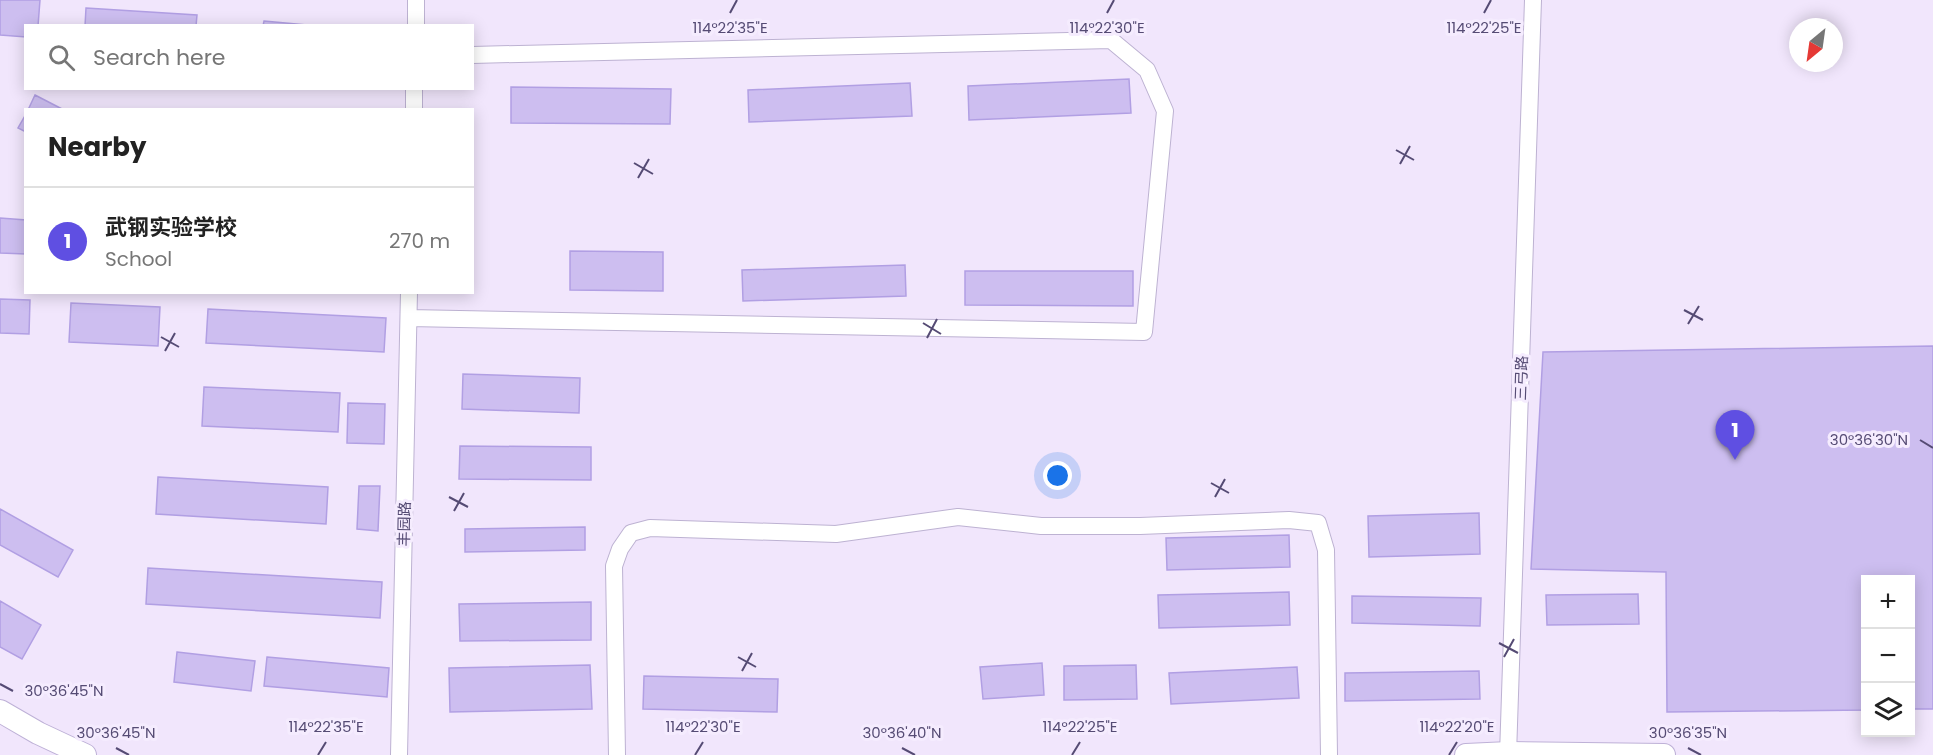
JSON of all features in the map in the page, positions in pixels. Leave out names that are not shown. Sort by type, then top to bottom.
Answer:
[{"type":"main road","points":[[0,711],[38,733],[85,755]]},
{"type":"main road","points":[[1466,755],[1664,755]]},
{"type":"street","points":[[416,0],[416,24]]},
{"type":"street","name":"三弓路","points":[[1508,754],[1533,0]]},
{"type":"street","points":[[409,318],[1144,332],[1165,111],[1147,70],[1111,40],[474,55]]},
{"type":"street","points":[[414,90],[414,108]]},
{"type":"street","name":"丰园路","points":[[399,755],[409,294]]},
{"type":"street","points":[[617,755],[614,566],[620,549],[631,533],[650,528],[836,534],[958,517],[1041,526],[1140,526],[1289,520],[1318,523],[1326,550],[1329,755]]},
{"type":"building","points":[[0,0],[40,0],[38,24],[24,24],[24,37],[0,35]]},
{"type":"building","points":[[86,8],[197,15],[196,24],[85,24]]},
{"type":"building","points":[[264,21],[296,24],[263,24]]},
{"type":"building","points":[[1129,79],[1131,113],[969,120],[968,86]]},
{"type":"building","points":[[910,83],[912,116],[749,122],[748,90]]},
{"type":"building","points":[[511,87],[671,89],[670,124],[511,123]]},
{"type":"building","points":[[35,95],[60,108],[29,108]]},
{"type":"building","points":[[24,118],[24,131],[18,128]]},
{"type":"building","points":[[0,218],[24,220],[24,254],[0,253]]},
{"type":"building","points":[[570,251],[663,252],[663,291],[570,290]]},
{"type":"building","points":[[905,265],[906,296],[743,301],[742,270]]},
{"type":"building","points":[[965,271],[1133,271],[1133,306],[965,305]]},
{"type":"building","points":[[0,299],[30,300],[29,334],[0,333]]},
{"type":"building","points":[[71,303],[160,307],[158,346],[69,342]]},
{"type":"building","points":[[208,309],[386,318],[384,352],[206,343]]},
{"type":"building","points":[[1933,346],[1933,709],[1915,709],[1915,575],[1861,575],[1861,710],[1667,712],[1666,572],[1531,569],[1543,352]]},
{"type":"building","points":[[463,374],[580,378],[579,413],[462,409]]},
{"type":"building","points":[[204,387],[340,393],[338,432],[202,426]]},
{"type":"building","points":[[348,403],[385,404],[384,444],[347,443]]},
{"type":"building","points":[[460,446],[591,447],[591,480],[459,479]]},
{"type":"building","points":[[158,477],[328,487],[326,524],[156,514]]},
{"type":"building","points":[[359,486],[380,486],[378,531],[357,529]]},
{"type":"building","points":[[0,509],[73,550],[58,577],[0,545]]},
{"type":"building","points":[[1479,513],[1480,554],[1369,557],[1368,516]]},
{"type":"building","points":[[585,527],[585,550],[465,552],[465,529]]},
{"type":"building","points":[[1289,535],[1290,567],[1167,570],[1166,538]]},
{"type":"building","points":[[148,568],[382,582],[380,618],[146,604]]},
{"type":"building","points":[[1289,592],[1290,625],[1159,628],[1158,595]]},
{"type":"building","points":[[1638,594],[1639,624],[1547,625],[1546,595]]},
{"type":"building","points":[[1352,596],[1481,598],[1480,626],[1352,623]]},
{"type":"building","points":[[0,601],[41,625],[22,659],[0,647]]},
{"type":"building","points":[[591,602],[591,640],[460,641],[459,604]]},
{"type":"building","points":[[177,652],[255,661],[251,691],[174,682]]},
{"type":"building","points":[[267,657],[389,668],[387,697],[264,686]]},
{"type":"building","points":[[1042,663],[1044,695],[983,699],[980,667]]},
{"type":"building","points":[[590,665],[592,709],[450,712],[449,668]]},
{"type":"building","points":[[1136,665],[1137,699],[1064,700],[1064,666]]},
{"type":"building","points":[[1297,667],[1299,698],[1171,704],[1169,673]]},
{"type":"building","points":[[1479,671],[1480,699],[1345,701],[1345,673]]},
{"type":"building","points":[[644,676],[778,679],[777,712],[643,709]]},
{"type":"place","name":"武钢实验学校","points":[[1735,460]]}]
